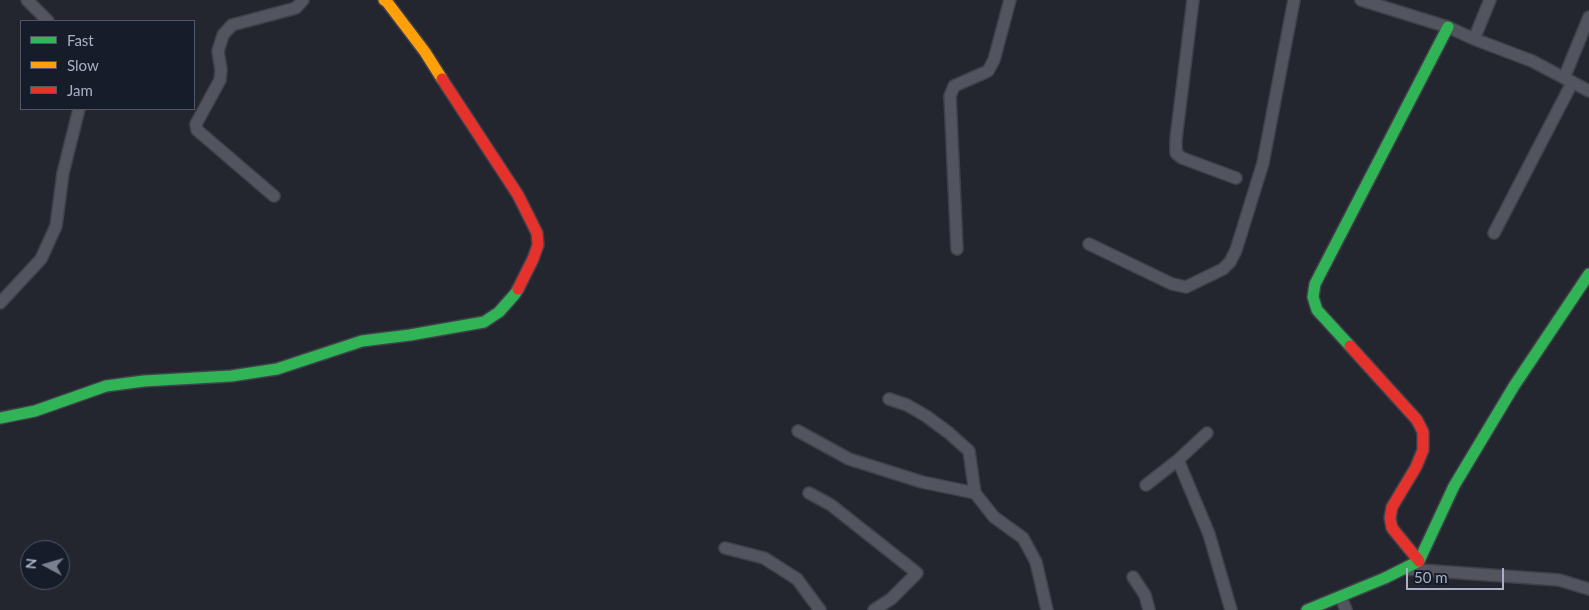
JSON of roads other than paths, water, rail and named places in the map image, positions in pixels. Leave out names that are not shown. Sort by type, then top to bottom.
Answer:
[{"type":"street","points":[[27,0],[47,20]]},
{"type":"street","points":[[274,196],[198,130],[196,124],[220,80],[221,70],[218,52],[223,36],[232,25],[296,8],[303,0]]},
{"type":"street","points":[[0,418],[35,411],[106,386],[152,380],[231,376],[277,368],[362,341],[484,322],[499,312],[515,294],[533,260],[538,245],[537,233],[518,195],[425,52],[384,0]]},
{"type":"street","points":[[957,248],[950,96],[954,86],[988,71],[994,60],[1010,0]]},
{"type":"street","points":[[1193,0],[1176,139],[1176,153],[1182,158],[1236,178]]},
{"type":"street","points":[[1089,244],[1172,284],[1186,287],[1223,269],[1230,262],[1236,250],[1263,163],[1294,0]]},
{"type":"street","points":[[1361,0],[1448,26],[1474,39],[1532,61],[1589,90]]},
{"type":"street","points":[[1474,39],[1490,0]]},
{"type":"street","points":[[1494,233],[1568,80],[1589,17]]},
{"type":"street","points":[[1419,561],[1392,528],[1390,518],[1392,507],[1416,467],[1422,450],[1422,432],[1417,420],[1317,310],[1313,297],[1315,284],[1448,26]]},
{"type":"street","points":[[0,303],[41,259],[56,226],[63,173],[79,110]]},
{"type":"street","points":[[1307,610],[1341,597],[1419,561],[1454,486],[1514,386],[1589,274]]},
{"type":"street","points":[[889,399],[908,406],[926,416],[969,451],[975,493],[994,516],[1023,538],[1036,562],[1047,610]]},
{"type":"street","points":[[798,431],[849,459],[922,482],[975,493]]},
{"type":"street","points":[[1146,485],[1178,460],[1207,433]]},
{"type":"street","points":[[1178,460],[1209,534],[1231,610]]},
{"type":"street","points":[[809,493],[831,505],[917,574],[890,599],[874,610]]},
{"type":"street","points":[[724,548],[764,558],[797,579],[820,610]]},
{"type":"street","points":[[1404,569],[1559,580],[1589,589]]},
{"type":"street","points":[[1133,577],[1145,595],[1149,610]]},
{"type":"street","points":[[1341,597],[1346,610]]}]
